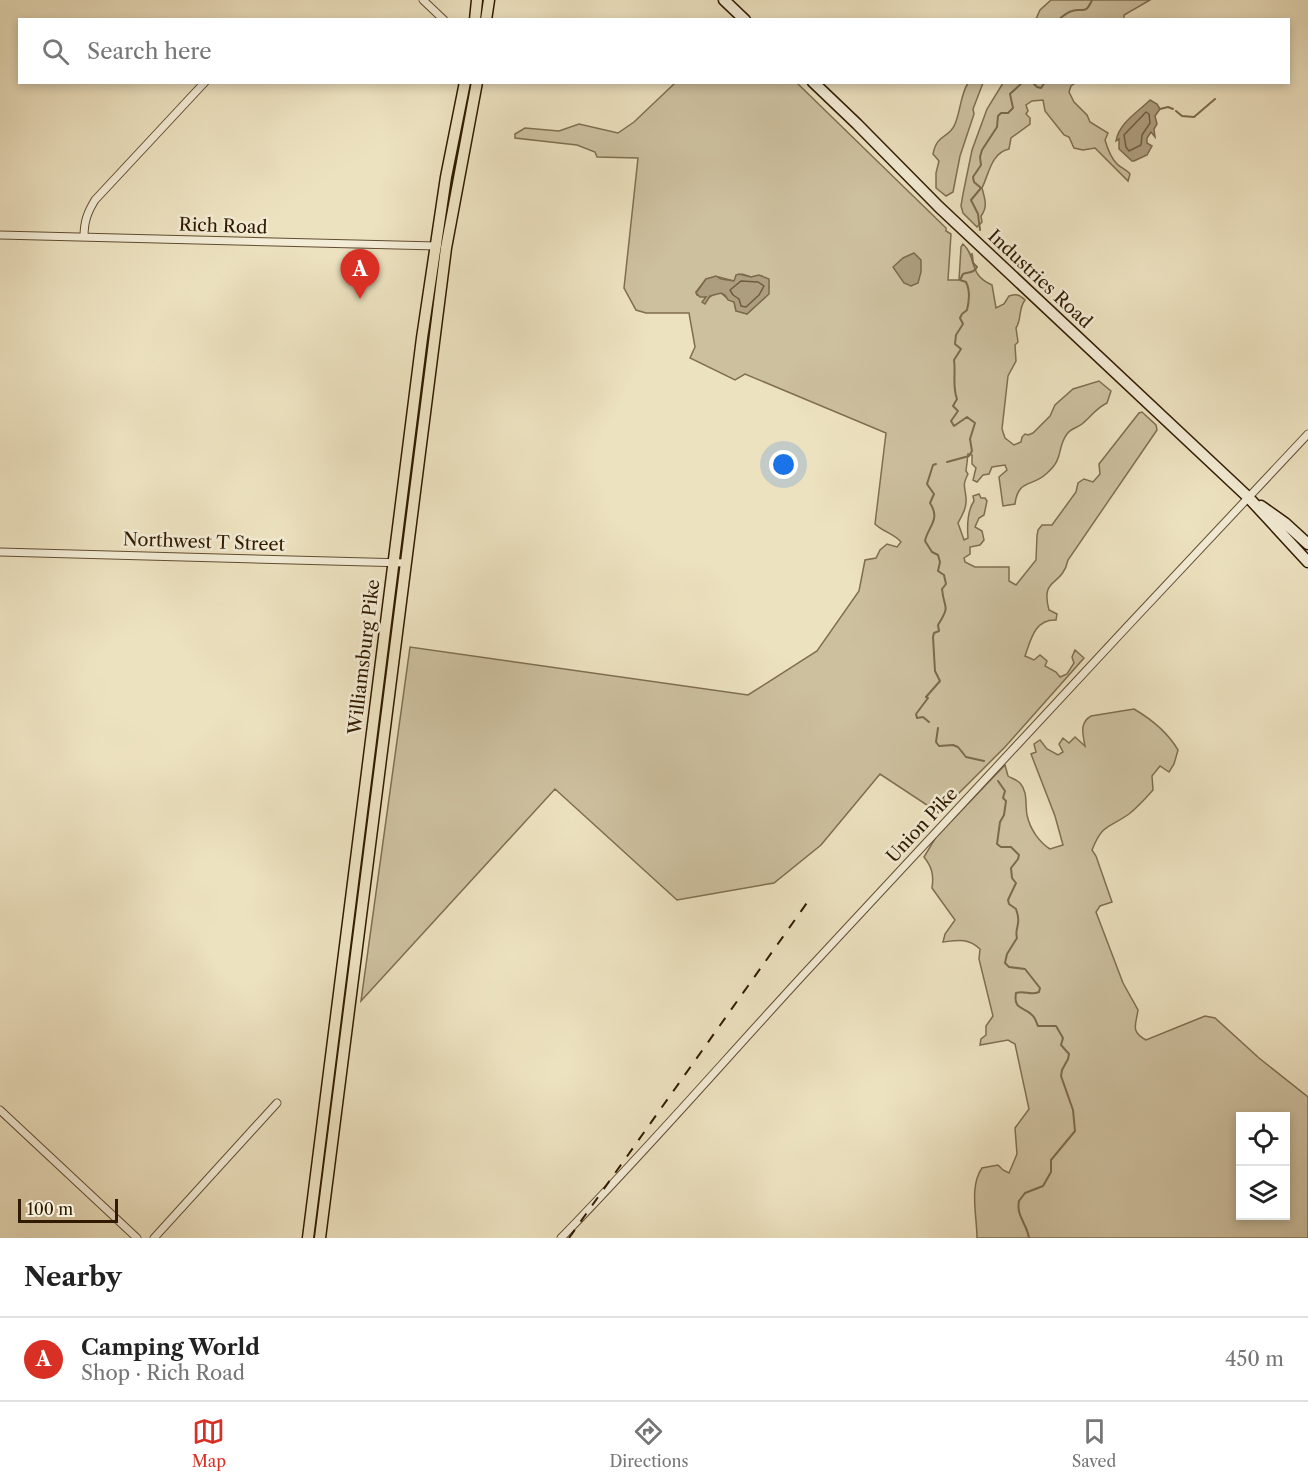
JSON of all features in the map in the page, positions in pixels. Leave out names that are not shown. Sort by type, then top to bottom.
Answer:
[{"type":"main road","points":[[475,18],[477,0]]},
{"type":"main road","points":[[486,18],[489,0]]},
{"type":"main road","name":"Williamsburg Pike","points":[[308,1238],[392,562],[434,246],[465,84]]},
{"type":"main road","name":"Williamsburg Pike","points":[[320,1238],[446,248],[477,84]]},
{"type":"street","points":[[423,0],[442,18]]},
{"type":"street","points":[[723,0],[743,18]]},
{"type":"street","points":[[84,237],[84,222],[95,200],[203,84]]},
{"type":"street","name":"Industries Road","points":[[815,84],[939,207],[1248,497],[1308,562]]},
{"type":"street","name":"Rich Road","points":[[0,235],[446,248]]},
{"type":"street","name":"Union Pike","points":[[561,1238],[1308,434]]},
{"type":"street","name":"Industries Road","points":[[1248,497],[1285,523],[1308,544]]},
{"type":"street","name":"Northwest T Street","points":[[0,552],[406,563]]},
{"type":"street","points":[[154,1238],[278,1103]]},
{"type":"street","points":[[0,1110],[137,1238]]},
{"type":"shaded area","points":[[1051,0],[1150,0],[1124,15],[1124,18],[1036,18],[1040,10]]},
{"type":"shaded area","points":[[674,84],[798,84],[951,234],[948,280],[959,280],[963,244],[968,249],[979,276],[992,285],[996,308],[1004,304],[1009,296],[1017,295],[1025,300],[1016,328],[1018,342],[1015,345],[1016,361],[1008,376],[1002,429],[1005,438],[1014,445],[1021,442],[1022,437],[1033,433],[1050,416],[1055,405],[1073,389],[1099,381],[1111,391],[1107,403],[1069,432],[1052,468],[1041,478],[1022,487],[1015,504],[1003,506],[999,477],[1007,470],[1005,465],[992,467],[989,474],[983,475],[977,482],[973,480],[976,468],[972,464],[972,455],[968,454],[966,471],[968,474],[964,484],[966,505],[958,523],[964,540],[968,538],[968,518],[974,501],[973,496],[979,494],[987,501],[984,515],[979,518],[975,527],[982,531],[984,540],[980,545],[970,547],[970,554],[964,558],[965,562],[975,567],[1009,567],[1009,581],[1016,585],[1036,560],[1038,530],[1042,525],[1052,525],[1076,492],[1078,483],[1084,479],[1093,482],[1100,474],[1099,464],[1139,413],[1142,412],[1156,425],[1157,430],[1068,560],[1061,575],[1049,587],[1047,599],[1049,610],[1057,614],[1056,620],[1039,626],[1025,656],[1034,660],[1040,655],[1047,661],[1045,666],[1060,677],[1067,674],[1074,663],[1072,657],[1075,650],[1084,658],[1005,747],[939,813],[880,774],[821,845],[774,883],[677,900],[555,789],[361,1001],[410,647],[748,695],[817,651],[859,591],[865,560],[876,558],[887,544],[897,547],[901,542],[875,524],[886,433],[745,374],[735,380],[690,358],[695,347],[689,313],[646,313],[636,310],[624,288],[638,158],[597,157],[595,152],[577,145],[515,138],[515,134],[525,128],[559,131],[579,124],[618,133],[634,122]],"holes":[[[742,274],[751,277],[762,276],[769,287],[764,298],[747,314],[736,311],[734,301],[721,293],[714,294],[703,302],[706,297],[697,295],[696,292],[706,279],[719,277],[734,281]]]},
{"type":"shaded area","points":[[968,84],[983,84],[960,156],[953,192],[946,196],[936,188],[939,161],[933,154],[937,143],[950,132],[955,124]]},
{"type":"shaded area","points":[[1002,84],[1074,84],[1069,92],[1074,102],[1087,115],[1090,122],[1108,133],[1105,140],[1108,149],[1117,164],[1130,174],[1128,181],[1095,148],[1083,150],[1074,148],[1069,137],[1064,135],[1045,111],[1043,100],[1032,101],[1026,105],[1028,111],[1026,114],[1030,118],[1030,124],[1011,138],[1009,149],[998,155],[991,165],[982,188],[985,206],[981,216],[982,222],[977,227],[963,213],[961,206],[972,150],[987,109]]},
{"type":"shaded area","points":[[1134,709],[1159,727],[1178,750],[1169,772],[1160,766],[1152,776],[1153,790],[1132,811],[1103,831],[1092,850],[1112,902],[1100,906],[1096,912],[1123,983],[1138,1010],[1136,1031],[1146,1040],[1205,1016],[1215,1018],[1259,1058],[1308,1097],[1308,1238],[977,1238],[975,1192],[978,1175],[982,1168],[998,1165],[1009,1173],[1017,1154],[1015,1128],[1029,1109],[1015,1044],[1008,1040],[980,1045],[981,1039],[986,1035],[986,1026],[993,1016],[979,959],[980,949],[967,941],[943,942],[945,934],[955,920],[932,888],[932,871],[924,857],[936,837],[1005,765],[1008,776],[1020,783],[1024,790],[1027,815],[1036,835],[1050,849],[1063,845],[1055,816],[1031,754],[1036,752],[1034,744],[1040,740],[1047,749],[1058,755],[1063,752],[1059,744],[1063,738],[1069,743],[1075,737],[1085,746],[1083,725],[1091,716]]},
{"type":"water","points":[[1150,100],[1160,109],[1155,116],[1157,124],[1154,129],[1155,137],[1151,132],[1147,138],[1147,143],[1152,146],[1147,155],[1132,161],[1119,149],[1119,139],[1116,141],[1125,123]]},
{"type":"water","points":[[914,253],[921,260],[921,272],[918,283],[911,286],[904,283],[893,267],[903,258]]},
{"type":"water","points":[[736,275],[751,277],[759,275],[769,279],[769,294],[747,314],[736,311],[734,302],[721,293],[710,296],[705,304],[702,302],[706,297],[700,297],[696,293],[706,279],[716,276],[734,281]]},
{"type":"waterway","points":[[1061,18],[1070,12],[1085,9],[1092,0]]},
{"type":"waterway","points":[[980,230],[978,214],[971,200],[981,188],[974,182],[973,177],[981,165],[982,150],[997,127],[998,116],[1001,113],[1008,113],[1013,108],[1010,94],[1021,84]]},
{"type":"waterway","points":[[1034,84],[1041,88],[1044,84]]},
{"type":"waterway","points":[[1176,111],[1182,116],[1194,117],[1215,99]]},
{"type":"waterway","points":[[1160,109],[1168,107],[1173,109]]},
{"type":"waterway","points":[[947,462],[969,456],[972,451],[970,439],[975,423],[967,417],[954,426],[951,421],[958,411],[953,406],[957,399],[954,360],[961,349],[955,344],[956,335],[963,324],[960,318],[967,310],[969,300],[966,282],[960,280],[963,274],[977,267],[973,263],[972,254]]},
{"type":"waterway","points":[[929,722],[923,717],[917,718],[916,714],[928,698],[926,697],[940,681],[935,671],[933,637],[934,633],[939,631],[938,625],[946,607],[942,589],[946,584],[944,575],[938,571],[940,562],[938,555],[932,552],[925,541],[934,519],[930,503],[934,494],[927,484],[933,465],[936,464]]},
{"type":"waterway","points":[[938,728],[936,742],[939,746],[953,745],[958,747],[966,757],[984,761]]},
{"type":"waterway","points":[[998,781],[1005,791],[1003,798],[1006,801],[997,844],[1001,847],[1011,847],[1019,855],[1011,868],[1012,878],[1016,883],[1008,900],[1018,914],[1017,938],[1007,954],[1005,963],[1009,967],[1025,969],[1040,988],[1036,993],[1016,993],[1018,1006],[1030,1013],[1038,1026],[1056,1026],[1063,1038],[1061,1045],[1069,1054],[1061,1076],[1073,1110],[1075,1131],[1051,1160],[1051,1172],[1043,1186],[1025,1193],[1019,1201],[1020,1216],[1029,1238]]},
{"type":"railway","points":[[569,1238],[809,900]]},
{"type":"place","name":"Camping World","points":[[360,299]]}]
